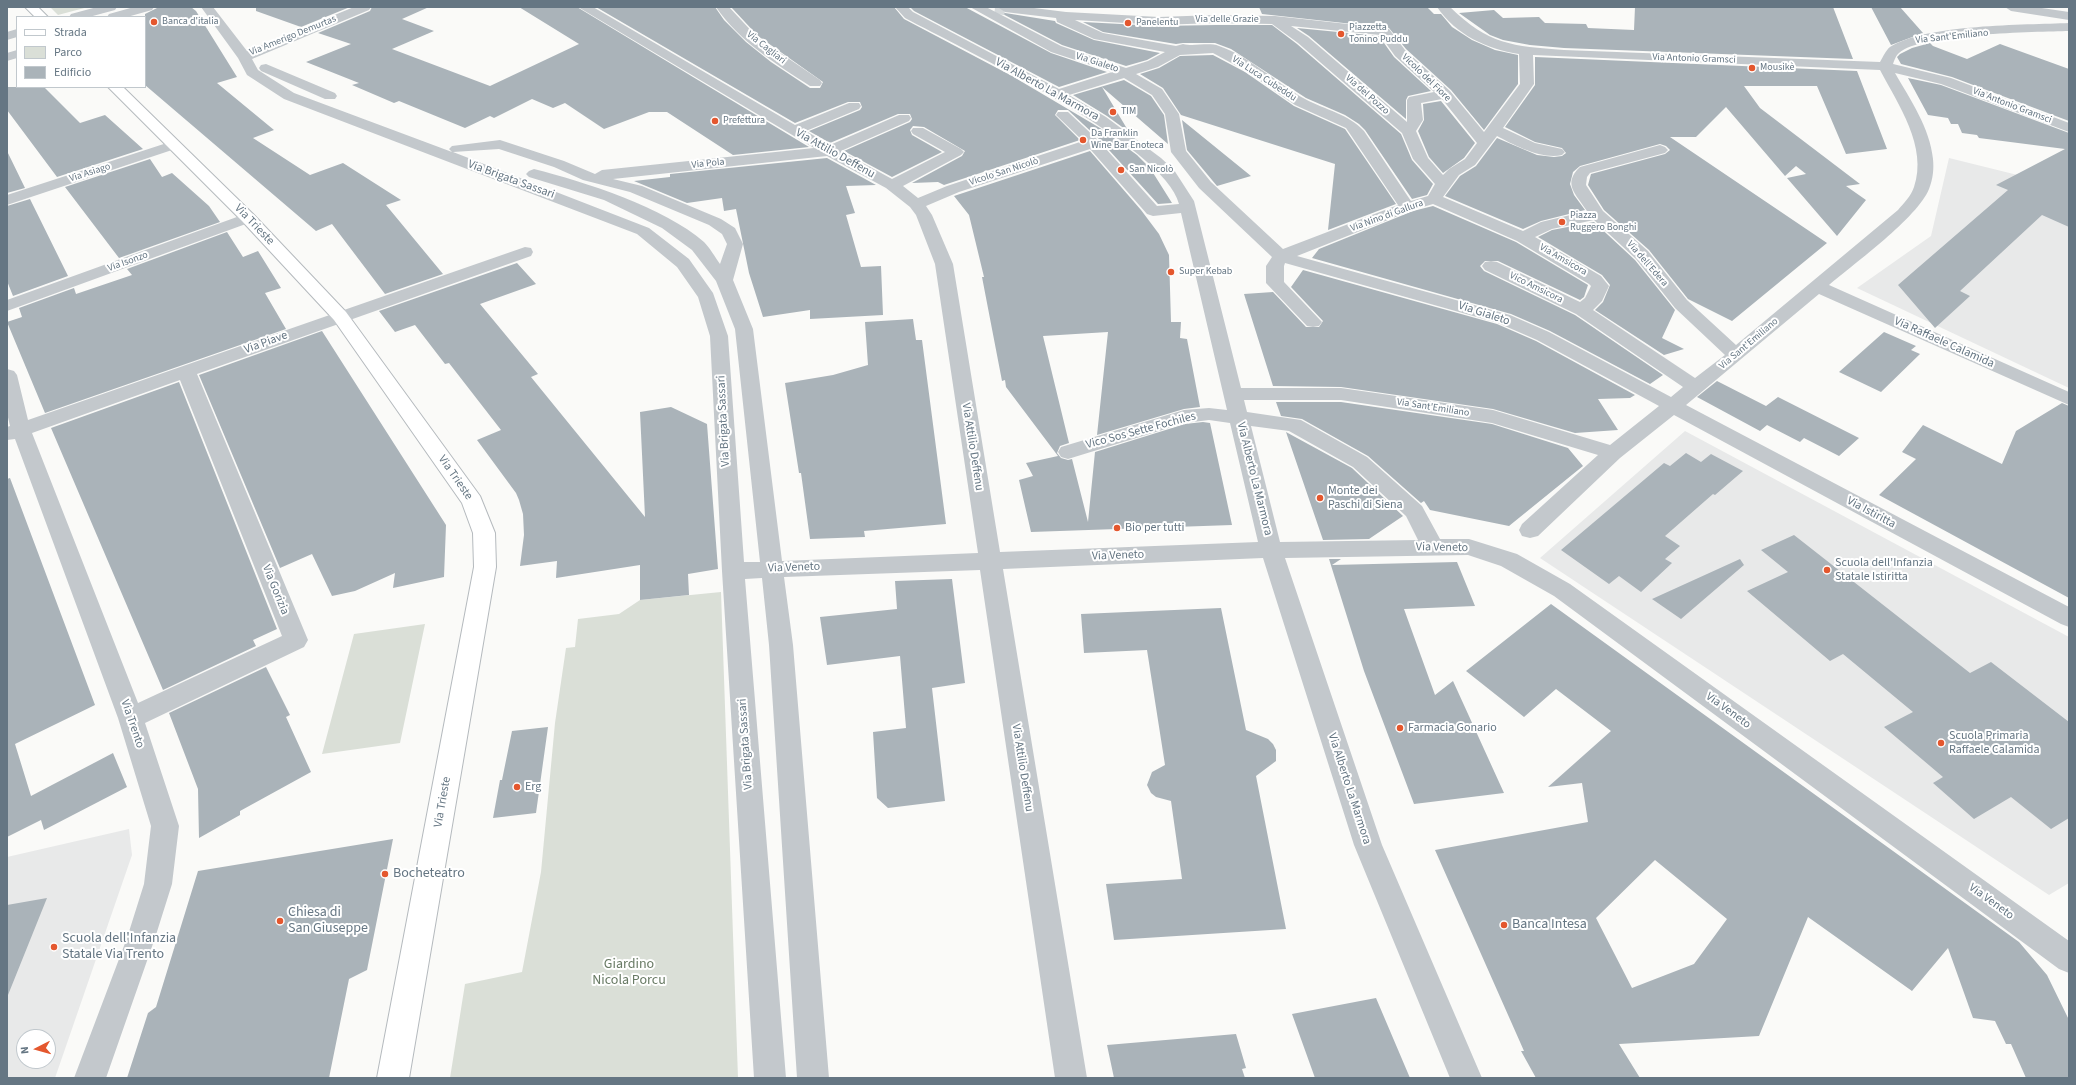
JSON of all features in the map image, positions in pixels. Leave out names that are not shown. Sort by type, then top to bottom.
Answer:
[{"type":"main road","points":[[31,7],[41,16]]},
{"type":"main road","name":"Via Trieste","points":[[115,88],[248,218],[340,316],[472,501],[484,533],[485,567],[393,1078]]},
{"type":"street","points":[[80,16],[111,7]]},
{"type":"street","points":[[116,16],[148,7]]},
{"type":"street","name":"Via Brigata Sassari","points":[[207,7],[244,57],[252,72],[289,96],[618,220],[643,231],[683,263],[707,297],[719,336],[733,571],[770,1078]]},
{"type":"street","name":"Via Amerigo Demurtas","points":[[244,57],[365,7]]},
{"type":"street","name":"Via Attilio Deffenu","points":[[584,7],[828,151],[892,185],[916,204],[924,215],[944,264],[1071,1078]]},
{"type":"street","name":"Via Cagliari","points":[[722,7],[732,21],[770,53],[815,83]]},
{"type":"street","name":"Via Alberto La Marmora","points":[[900,7],[909,14],[1057,94],[1101,120],[1156,161],[1169,173],[1178,187],[1188,208],[1271,550],[1368,845],[1466,1078]]},
{"type":"street","name":"Via Gialeto","points":[[976,7],[1056,49],[1124,72],[1157,92],[1166,103],[1172,114],[1179,152],[1205,185],[1282,256],[1335,273],[1466,307],[1504,319],[1544,336],[1672,407]]},
{"type":"street","points":[[1040,7],[1054,7]]},
{"type":"street","points":[[1155,7],[1159,21]]},
{"type":"street","points":[[2011,7],[2069,16]]},
{"type":"street","points":[[2033,10],[2049,7]]},
{"type":"street","name":"Via delle Grazie","points":[[1005,8],[1066,16],[1159,21],[1216,19],[1275,20],[1385,27]]},
{"type":"street","points":[[1443,8],[1459,8]]},
{"type":"street","name":"Via Antonio Gramsci","points":[[1443,8],[1459,23],[1485,41],[1526,51],[1564,54],[1885,66],[1946,81],[2069,128]]},
{"type":"street","name":"Via Luca Cubeddu","points":[[1066,16],[1062,19],[1099,36],[1179,50],[1215,49],[1252,68],[1300,102],[1351,125],[1363,140],[1407,207]]},
{"type":"street","points":[[1216,19],[1223,33]]},
{"type":"street","name":"Via del Pozzo","points":[[1275,20],[1303,40],[1409,131],[1421,158],[1443,184]]},
{"type":"street","name":"Vicolo del Fiore","points":[[1385,27],[1400,53],[1445,94],[1484,142]]},
{"type":"street","name":"Via Sant'Emiliano","points":[[1233,394],[1341,394],[1493,417],[1614,453],[1736,355],[1904,214],[1922,188],[1927,162],[1921,138],[1885,66],[1894,51],[1910,42],[1940,36],[2069,27]]},
{"type":"street","points":[[1057,94],[1153,64],[1202,35]]},
{"type":"street","name":"Via Nino di Gallura","points":[[1282,256],[1407,207],[1434,199],[1443,184],[1454,172],[1470,162],[1527,84],[1526,51]]},
{"type":"street","name":"Via Brigata Sassari","points":[[244,57],[307,87],[457,149],[610,197],[668,225],[698,246],[724,280],[744,329],[773,568],[813,1078]]},
{"type":"street","points":[[1409,131],[1416,120],[1414,100],[1445,94]]},
{"type":"street","points":[[794,131],[854,106]]},
{"type":"street","points":[[1063,115],[1093,143],[1153,211],[1188,208]]},
{"type":"street","name":"Via Pola","points":[[588,177],[828,151],[904,118]]},
{"type":"street","points":[[1494,130],[1531,147],[1557,152]]},
{"type":"street","points":[[892,185],[956,152],[918,131]]},
{"type":"street","name":"Vicolo San Nicolò","points":[[916,204],[953,189],[1093,143]]},
{"type":"street","name":"Via Brigata Sassari","points":[[457,149],[500,144],[559,164],[588,177],[636,189],[715,222],[729,231],[735,244],[724,280]]},
{"type":"street","name":"Via Asiago","points":[[7,200],[173,145]]},
{"type":"street","name":"Via dell'Edera","points":[[1660,150],[1585,170],[1579,176],[1578,185],[1597,214],[1642,255],[1681,304],[1736,355]]},
{"type":"street","points":[[1156,161],[1179,152]]},
{"type":"street","name":"Via Amsicora","points":[[1434,199],[1523,237],[1582,270],[1600,286],[1593,300],[1582,310]]},
{"type":"street","points":[[1523,237],[1547,225],[1597,214]]},
{"type":"street","name":"Via Isonzo","points":[[7,306],[248,218]]},
{"type":"street","name":"Via Piave","points":[[14,432],[525,252]]},
{"type":"street","points":[[1282,256],[1275,266],[1275,283],[1313,322]]},
{"type":"street","name":"Vico Amsicora","points":[[1491,266],[1582,310]]},
{"type":"street","name":"Via Raffaele Calamida","points":[[1818,287],[2069,399]]},
{"type":"street","points":[[1582,310],[1696,387]]},
{"type":"street","name":"Via Gorizia","points":[[132,718],[296,640],[186,371]]},
{"type":"street","name":"Via Trento","points":[[7,375],[14,432],[132,718],[165,826],[158,884],[141,938],[90,1078]]},
{"type":"street","name":"Via Istiritta","points":[[1672,407],[2069,618]]},
{"type":"street","name":"Vico Sos Sette Fochiles","points":[[1068,452],[1184,417],[1209,414],[1294,425],[1360,462],[1414,511],[1432,547]]},
{"type":"street","points":[[1530,530],[1614,453]]},
{"type":"street","name":"Via Veneto","points":[[733,571],[773,568],[1271,550],[1469,547],[1509,560],[1562,590],[2069,958]]},
{"type":"shaded area","points":[[1949,158],[2069,189],[2069,388],[1857,288],[1931,236]]},
{"type":"shaded area","points":[[1685,431],[2069,637],[2069,883],[2049,895],[1540,558]]},
{"type":"shaded area","name":"Scuola dell'Infanzia Statale Via Trento","points":[[129,829],[132,855],[55,1078],[7,1078],[7,857]]},
{"type":"green space","points":[[50,7],[88,7],[58,15]]},
{"type":"green space","name":"Giardino Nicola Porcu","points":[[721,592],[738,1078],[450,1078],[465,984],[522,972],[541,872],[555,723],[566,648],[575,647],[578,619],[619,614],[640,600]]},
{"type":"green space","points":[[425,624],[400,743],[322,754],[354,634]]},
{"type":"building","points":[[159,7],[191,7],[196,11],[237,77],[217,83],[274,130],[253,138],[310,175],[343,163],[401,200],[386,205],[443,274],[385,294],[332,224],[316,231],[146,86],[145,14]]},
{"type":"building","points":[[256,7],[350,7],[301,27],[256,11]]},
{"type":"building","points":[[372,7],[429,7],[402,19],[434,31],[392,49],[490,86],[579,44],[519,7],[577,7],[809,147],[733,155],[667,112],[649,112],[604,129],[565,103],[553,108],[532,99],[494,118],[490,116],[465,128],[399,101],[394,103],[352,85],[359,83],[306,62],[351,44],[318,33],[370,11]]},
{"type":"building","points":[[596,7],[715,7],[724,20],[746,42],[771,62],[810,88],[820,88],[823,82],[758,36],[731,7],[894,7],[904,19],[1012,76],[1100,128],[1137,155],[1150,168],[1172,203],[1158,204],[1099,139],[1068,110],[1058,110],[1055,115],[1080,140],[944,185],[938,182],[912,183],[962,156],[965,151],[924,127],[913,126],[910,130],[912,135],[942,152],[892,177],[844,151],[910,122],[912,119],[910,114],[898,114],[830,143],[809,131],[860,110],[862,107],[860,102],[848,102],[795,123]]},
{"type":"building","points":[[910,7],[965,7],[1051,53],[1107,72],[1059,87],[914,11]]},
{"type":"building","points":[[1259,7],[1427,7],[1434,14],[1441,14],[1452,27],[1472,40],[1495,50],[1518,55],[1518,84],[1484,130],[1451,90],[1406,49],[1389,28],[1262,14]]},
{"type":"building","points":[[1635,7],[1833,7],[1853,59],[1564,48],[1530,45],[1503,40],[1490,35],[1459,13],[1494,10],[1503,18],[1539,17],[1545,23],[1586,24],[1588,28],[1634,30]]},
{"type":"building","points":[[1871,7],[1900,7],[1923,33],[1891,45]]},
{"type":"building","points":[[999,12],[1055,21],[1056,23],[1094,40],[1160,53],[1147,60],[1126,66],[1062,45]]},
{"type":"building","points":[[1083,22],[1159,26],[1272,25],[1297,44],[1401,134],[1412,160],[1433,184],[1427,195],[1412,199],[1365,130],[1359,124],[1345,115],[1306,98],[1231,49],[1215,43],[1176,44],[1103,32]]},
{"type":"building","points":[[1297,28],[1379,36],[1394,57],[1431,91],[1408,96],[1406,100],[1406,119],[1309,36]]},
{"type":"building","points":[[1930,43],[1933,46],[1967,59],[2000,44],[2069,69],[2069,121],[1952,77],[1901,64],[1897,57],[1912,48]]},
{"type":"building","points":[[1213,55],[1245,72],[1294,106],[1345,129],[1396,204],[1328,230],[1335,164],[1181,115],[1163,88],[1140,74],[1159,68],[1180,56]]},
{"type":"building","points":[[1535,57],[1857,71],[1887,149],[1846,154],[1817,86],[1744,86],[1760,108],[1860,184],[1846,186],[1866,200],[1837,236],[1787,178],[1806,174],[1796,166],[1785,176],[1726,107],[1696,137],[1670,137],[1827,243],[1732,321],[1688,299],[1649,250],[1604,210],[1588,185],[1591,174],[1665,154],[1670,150],[1666,146],[1660,144],[1580,166],[1573,172],[1570,184],[1574,195],[1585,210],[1541,221],[1523,229],[1445,196],[1460,176],[1476,166],[1497,138],[1537,155],[1554,157],[1562,156],[1566,153],[1562,148],[1535,142],[1505,127],[1535,85]]},
{"type":"building","points":[[1908,78],[1941,85],[2069,133],[2069,227],[2042,215],[1960,291],[1970,296],[1935,328],[1898,285],[2008,190],[1996,185],[2065,149],[1979,138],[1977,135],[1962,133],[1958,124],[1951,124],[1948,118],[1928,115]]},
{"type":"building","points":[[1124,80],[1151,96],[1164,115],[1168,144],[1102,87],[1129,132],[1107,116],[1073,95]]},
{"type":"building","points":[[7,87],[45,88],[80,123],[105,115],[143,149],[57,177],[7,110]]},
{"type":"building","points":[[1441,101],[1475,143],[1464,158],[1443,173],[1429,157],[1418,131],[1424,120],[1423,104]]},
{"type":"building","points":[[1182,120],[1251,176],[1217,186],[1187,150]]},
{"type":"building","points":[[7,151],[25,188],[7,193]]},
{"type":"building","points":[[1090,151],[1141,210],[1159,234],[1169,255],[1171,322],[1181,322],[1180,338],[1187,339],[1200,407],[1184,409],[1097,435],[1108,332],[1043,336],[1069,443],[1060,446],[1057,453],[1061,458],[1068,460],[1072,459],[1088,522],[1095,452],[1185,424],[1203,422],[1210,423],[1232,525],[1031,532],[1019,480],[1033,476],[1026,463],[1058,456],[1006,387],[1005,380],[1002,381],[982,277],[984,277],[969,215],[954,196]]},
{"type":"building","points":[[827,158],[876,185],[846,186],[855,213],[846,215],[861,267],[881,266],[883,315],[810,319],[810,310],[763,317],[749,273],[736,209],[724,211],[722,198],[687,203],[634,181],[670,177],[670,174]]},
{"type":"building","points":[[150,159],[162,177],[172,173],[209,206],[220,222],[119,258],[65,187]]},
{"type":"building","points":[[30,199],[68,276],[13,296],[7,281],[7,206]]},
{"type":"building","points":[[1433,206],[1516,242],[1588,285],[1584,297],[1580,300],[1498,261],[1485,261],[1480,266],[1484,271],[1575,315],[1663,375],[1650,384],[1550,331],[1511,314],[1312,258],[1319,249],[1413,211]]},
{"type":"building","points":[[1594,222],[1635,260],[1675,310],[1662,338],[1684,349],[1664,355],[1595,310],[1603,302],[1610,285],[1602,275],[1538,237],[1552,230]]},
{"type":"building","points":[[227,232],[243,257],[258,251],[281,288],[265,293],[286,329],[45,413],[7,322],[22,317],[19,308],[74,288],[76,294],[132,275],[127,269]]},
{"type":"building","points":[[517,263],[536,284],[480,304],[538,374],[531,377],[645,517],[640,412],[671,407],[707,424],[718,569],[688,574],[689,595],[640,600],[640,565],[556,578],[557,561],[520,566],[524,535],[523,514],[519,500],[516,493],[477,440],[501,430],[449,363],[445,364],[415,325],[395,332],[379,311]]},
{"type":"building","points":[[1303,270],[1497,324],[1536,341],[1635,395],[1630,398],[1598,399],[1618,430],[1575,433],[1493,409],[1341,387],[1273,386],[1244,294],[1273,292],[1306,327],[1319,327],[1323,321],[1291,287]]},
{"type":"building","points":[[913,319],[916,340],[922,340],[946,524],[864,531],[865,537],[810,539],[801,473],[799,473],[785,383],[833,375],[868,365],[865,322]]},
{"type":"building","points":[[322,331],[446,525],[444,577],[393,588],[395,573],[355,591],[332,596],[312,554],[280,568],[199,375]]},
{"type":"building","points":[[1884,332],[1916,346],[1911,350],[1920,354],[1881,392],[1839,372]]},
{"type":"building","points":[[1717,381],[1766,406],[1778,397],[1859,438],[1839,456],[1804,438],[1800,442],[1767,425],[1760,431],[1697,397]]},
{"type":"building","points":[[179,382],[277,629],[253,640],[256,646],[163,690],[51,428]]},
{"type":"building","points":[[1276,402],[1341,402],[1492,424],[1568,448],[1583,466],[1509,526],[1430,510],[1424,501],[1421,503],[1368,456],[1302,419],[1281,416]]},
{"type":"building","points":[[2062,403],[2069,406],[2069,598],[1879,495],[1916,459],[1902,452],[1923,425],[2002,464],[2016,431]]},
{"type":"building","points":[[1286,432],[1352,468],[1403,516],[1369,539],[1323,540]]},
{"type":"building","points":[[1686,453],[1701,462],[1711,454],[1743,471],[1715,495],[1713,494],[1665,536],[1680,546],[1665,559],[1672,563],[1641,592],[1619,576],[1609,584],[1561,550],[1664,463],[1670,466]]},
{"type":"building","points":[[10,478],[95,705],[15,744],[31,796],[113,753],[127,787],[44,830],[41,820],[7,837],[7,479]]},
{"type":"building","points":[[1794,535],[1970,673],[1991,662],[2069,722],[2069,818],[2051,829],[2011,797],[1974,819],[1933,783],[1943,777],[1884,727],[1913,712],[1843,654],[1830,661],[1747,591],[1788,572],[1761,550]]},
{"type":"building","points":[[1329,559],[1341,559],[1332,565],[1457,562],[1475,606],[1404,609],[1435,695],[1453,681],[1504,793],[1414,804],[1364,671]]},
{"type":"building","points":[[1740,559],[1744,565],[1681,619],[1652,599]]},
{"type":"building","points":[[952,579],[965,683],[932,688],[945,801],[888,808],[877,798],[873,732],[906,728],[900,656],[827,665],[820,617],[897,609],[895,581]]},
{"type":"building","points":[[1551,604],[2019,942],[2047,975],[2069,1020],[2069,1078],[2026,1078],[2011,1044],[2006,1044],[1995,1021],[1973,1018],[1948,948],[1912,991],[1808,917],[1759,1036],[1619,1044],[1640,1078],[1536,1078],[1521,1051],[1524,1051],[1435,850],[1588,822],[1582,783],[1548,787],[1611,731],[1556,689],[1524,717],[1466,671]],"holes":[[[1655,860],[1727,919],[1694,964],[1632,988],[1596,918]]]},
{"type":"building","points":[[1221,608],[1246,730],[1268,739],[1276,750],[1276,761],[1256,776],[1286,929],[1114,940],[1106,884],[1182,879],[1171,801],[1156,797],[1151,793],[1147,785],[1152,772],[1165,765],[1147,650],[1084,653],[1081,614]]},
{"type":"building","points":[[266,667],[290,715],[286,717],[311,772],[240,811],[240,815],[199,838],[198,789],[169,713]]},
{"type":"building","points":[[548,727],[536,813],[493,818],[500,780],[502,780],[512,731]]},
{"type":"building","name":"Chiesa di San Giuseppe","points":[[393,839],[367,970],[349,979],[329,1078],[127,1078],[148,1013],[156,1007],[198,871]]},
{"type":"building","points":[[47,898],[8,995],[7,995],[7,905]]},
{"type":"building","points":[[1376,998],[1410,1078],[1315,1078],[1292,1014]]},
{"type":"building","points":[[1236,1034],[1246,1068],[1242,1069],[1245,1078],[1114,1078],[1107,1045]]},
{"type":"tunnel","points":[[995,7],[1005,8]]},
{"type":"place","name":"Banca d'italia","points":[[154,22]]},
{"type":"place","name":"Panelentu","points":[[1128,23]]},
{"type":"place","name":"Piazzetta Tonino Puddu","points":[[1341,34]]},
{"type":"place","name":"Mousikè","points":[[1752,68]]},
{"type":"place","name":"TIM","points":[[1113,112]]},
{"type":"place","name":"Prefettura","points":[[715,121]]},
{"type":"place","name":"Da Franklin Wine Bar Enoteca","points":[[1083,140]]},
{"type":"place","name":"San Nicolò","points":[[1121,170]]},
{"type":"place","name":"Piazza Ruggero Bonghi","points":[[1562,222]]},
{"type":"place","name":"Super Kebab","points":[[1171,272]]},
{"type":"place","name":"Monte dei Paschi di Siena","points":[[1320,498]]},
{"type":"place","name":"Bio per tutti","points":[[1117,528]]},
{"type":"place","name":"Scuola dell'Infanzia Statale Istiritta","points":[[1827,570]]},
{"type":"place","name":"Farmacia Gonario","points":[[1400,728]]},
{"type":"place","name":"Scuola Primaria Raffaele Calamida","points":[[1941,743]]},
{"type":"place","name":"Erg","points":[[517,787]]},
{"type":"place","name":"Bocheteatro","points":[[385,874]]},
{"type":"place","name":"Chiesa di San Giuseppe","points":[[280,921]]},
{"type":"place","name":"Banca Intesa","points":[[1504,925]]},
{"type":"place","name":"Scuola dell'Infanzia Statale Via Trento","points":[[54,947]]}]
